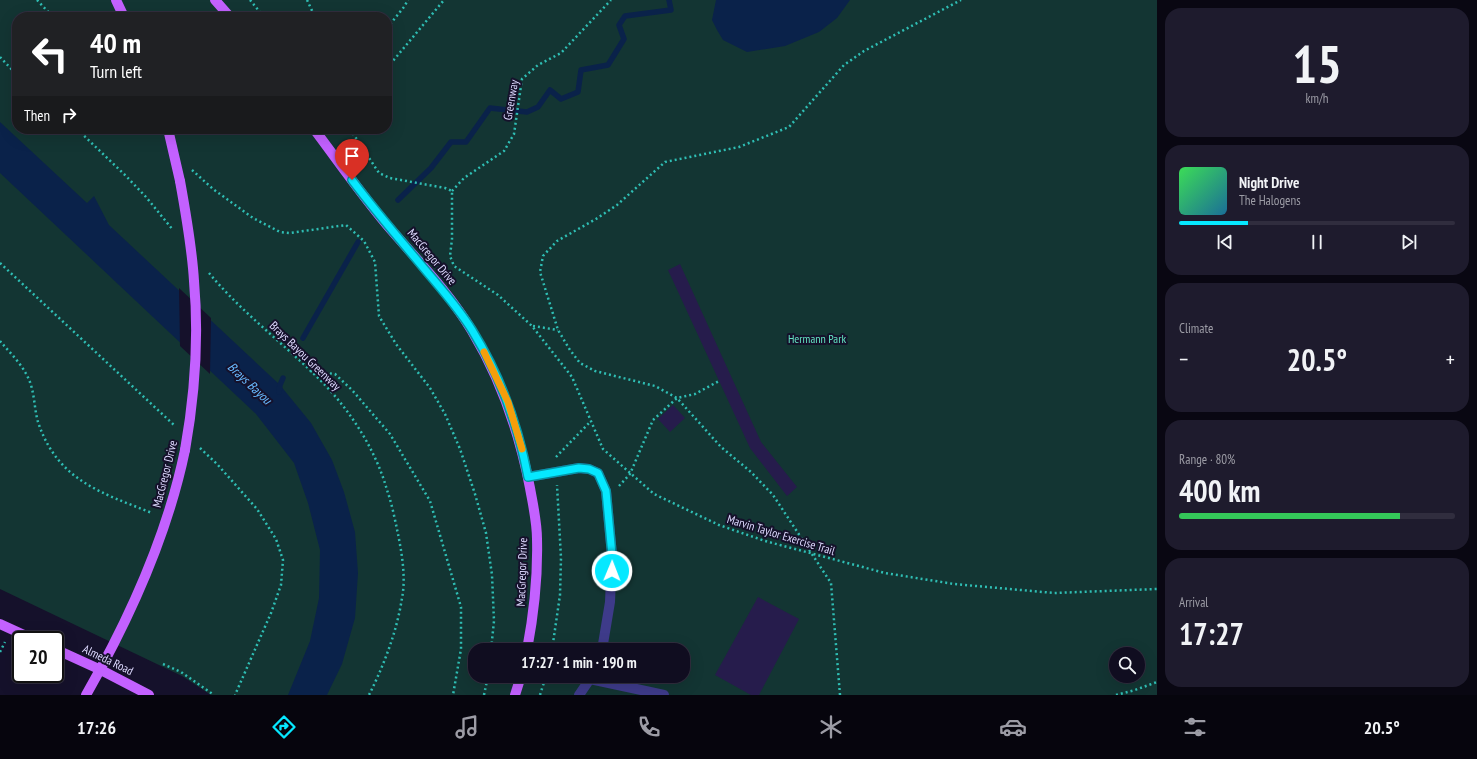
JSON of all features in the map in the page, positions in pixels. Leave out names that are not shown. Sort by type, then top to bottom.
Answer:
[{"type":"main road","points":[[116,0],[122,12]]},
{"type":"main road","points":[[215,0],[226,12]]},
{"type":"main road","name":"MacGregor Drive","points":[[86,695],[121,631],[156,550],[175,493],[185,450],[195,376],[196,323],[193,262],[180,181],[169,134]]},
{"type":"main road","name":"MacGregor Drive","points":[[318,134],[371,206],[448,297],[471,330],[488,360],[508,402],[528,477],[536,524],[537,565],[534,611],[528,643]]},
{"type":"main road","points":[[0,624],[15,631]]},
{"type":"main road","name":"Almeda Road","points":[[64,653],[101,670],[149,695]]},
{"type":"main road","points":[[515,695],[519,683]]},
{"type":"lane","points":[[528,477],[579,468],[589,469],[598,473],[606,491],[612,555],[610,602],[603,643]]},
{"type":"lane","points":[[579,695],[587,683]]},
{"type":"lane","points":[[615,683],[664,695]]},
{"type":"path","points":[[37,0],[48,12]]},
{"type":"path","points":[[250,0],[260,12]]},
{"type":"path","points":[[307,0],[313,12]]},
{"type":"path","points":[[392,22],[408,0]]},
{"type":"path","points":[[392,62],[444,0]]},
{"type":"path","name":"Greenway","points":[[452,191],[464,178],[504,151],[514,134],[522,79],[538,65],[562,53],[611,0]]},
{"type":"path","points":[[840,695],[831,583],[773,495],[751,472],[721,447],[677,398],[655,386],[595,371],[580,363],[558,330],[540,272],[543,256],[557,241],[617,206],[665,162],[739,147],[789,127],[844,65],[864,51],[961,0]]},
{"type":"path","points":[[0,57],[12,70]]},
{"type":"path","points":[[82,134],[146,197],[176,233]]},
{"type":"path","points":[[353,134],[379,173],[390,178],[445,188],[452,191]]},
{"type":"path","points":[[187,166],[213,189],[253,218],[280,232],[290,233],[346,225],[364,241],[375,262],[379,316],[396,344],[430,388],[445,414],[460,449],[475,494],[486,533],[492,575],[494,621],[492,643]]},
{"type":"path","name":"Marvin Taylor Exercise Trail","points":[[452,191],[452,240],[450,256],[454,266],[498,295],[532,326],[572,377],[603,449],[654,494],[719,525],[765,541],[885,574],[954,584],[1054,593],[1157,589]]},
{"type":"path","name":"Brays Bayou Greenway","points":[[205,269],[228,294],[325,385],[353,419],[372,451],[387,489],[401,551],[403,597],[380,673],[369,695]]},
{"type":"path","points":[[532,326],[558,330]]},
{"type":"path","points":[[0,341],[25,372],[32,387],[38,424],[51,451],[59,462],[71,474],[93,489],[152,513]]},
{"type":"path","points":[[310,371],[335,374],[352,390],[390,434],[430,502],[461,607],[461,649],[453,695]]},
{"type":"path","points":[[606,491],[620,486],[630,474],[653,420],[677,398],[695,394],[719,381]]},
{"type":"path","points":[[555,459],[559,452],[591,421]]},
{"type":"path","points":[[553,643],[560,595],[561,558],[556,482]]},
{"type":"path","points":[[163,664],[181,672],[214,695]]},
{"type":"path","points":[[1116,695],[1157,682]]},
{"type":"path","points":[[484,695],[487,683]]},
{"type":"path","points":[[540,695],[544,683]]},
{"type":"green space","name":"Hermann Park","points":[[0,0],[1157,0],[1157,695],[211,695],[182,676],[0,589]]},
{"type":"water","points":[[716,0],[850,0],[837,18],[819,32],[785,46],[747,52],[723,40],[717,30],[712,20]]},
{"type":"water","name":"Brays Bayou","points":[[0,122],[87,203],[94,196],[109,225],[280,385],[311,423],[332,460],[344,492],[355,532],[358,573],[355,618],[342,664],[327,695],[288,695],[310,641],[319,598],[320,550],[308,503],[294,463],[256,414],[0,173]]},
{"type":"pier","points":[[179,288],[211,318],[210,374],[180,346]]},
{"type":"building","points":[[680,264],[761,442],[797,487],[787,496],[750,448],[668,270]]},
{"type":"building","points":[[673,405],[685,418],[670,432],[658,419]]},
{"type":"building","points":[[758,597],[799,619],[759,695],[751,695],[715,675]]},
{"type":"waterway","points":[[398,200],[431,168],[451,142],[466,142],[490,108],[527,112],[538,107],[550,90],[561,99],[578,92],[581,70],[608,65],[624,39],[619,25],[625,16],[671,10],[669,0]]},
{"type":"waterway","points":[[303,338],[358,242]]},
{"type":"waterway","name":"Brays Bayou","points":[[279,392],[283,378]]},
{"type":"slow traffic","points":[[484,352],[508,402],[522,449]]},
{"type":"route","points":[[352,180],[371,206],[448,297],[471,330],[488,360],[508,402],[528,477],[579,468],[589,469],[598,473],[606,491],[612,571]]}]
